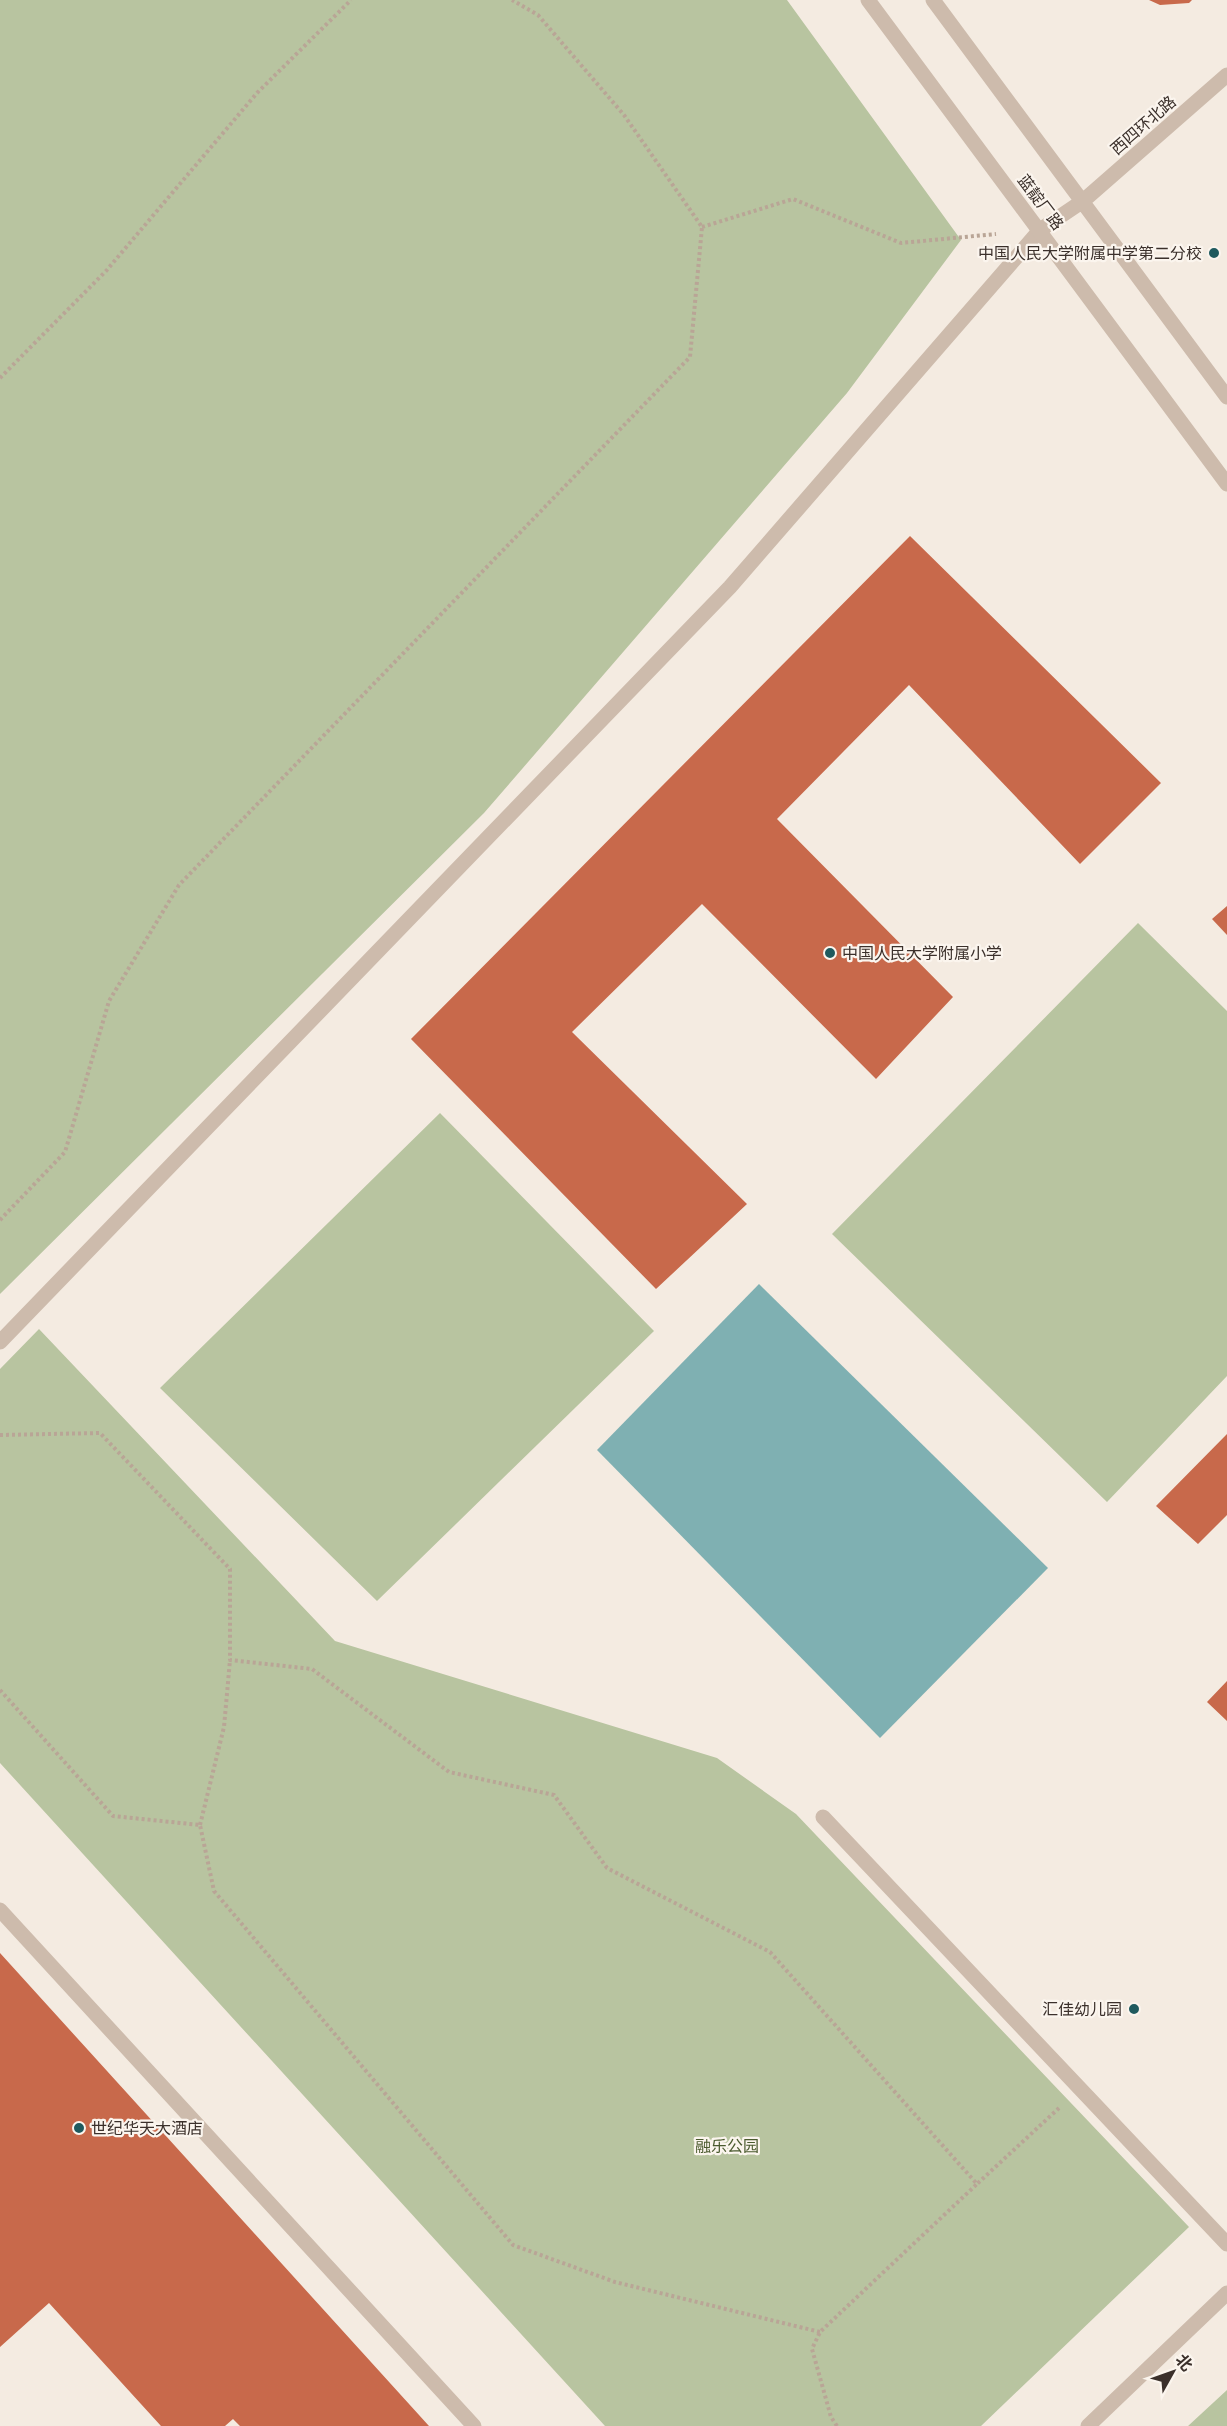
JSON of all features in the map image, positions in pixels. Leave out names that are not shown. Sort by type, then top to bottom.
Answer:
[{"type":"street","name":"蓝靛厂路","points":[[868,0],[1227,484]]},
{"type":"street","name":"蓝靛厂路","points":[[933,0],[1227,397]]},
{"type":"street","name":"西四环北路","points":[[0,1342],[730,587],[1040,230],[1083,201],[1227,75]]},
{"type":"street","points":[[823,1817],[1227,2244]]},
{"type":"street","points":[[0,1910],[474,2426]]},
{"type":"street","points":[[1088,2426],[1227,2293]]},
{"type":"path","points":[[0,378],[106,271],[257,93],[351,0]]},
{"type":"path","points":[[0,1220],[65,1152],[110,1001],[178,885],[690,357],[702,226],[624,115],[538,15],[512,0]]},
{"type":"path","points":[[702,226],[793,199],[901,243],[1040,230]]},
{"type":"path","points":[[0,1435],[100,1434],[230,1569],[230,1660],[224,1727],[200,1825],[214,1891],[513,2245],[615,2282],[820,2332]]},
{"type":"path","points":[[230,1660],[312,1669],[449,1772],[554,1794],[607,1868],[770,1952],[976,2184]]},
{"type":"path","points":[[0,1690],[113,1816],[200,1825]]},
{"type":"path","points":[[837,2426],[831,2417],[812,2349],[820,2332],[1062,2105]]},
{"type":"green space","points":[[0,0],[787,0],[961,240],[847,393],[484,813],[0,1294]]},
{"type":"green space","points":[[1138,923],[1227,1011],[1227,1376],[1107,1502],[832,1234]]},
{"type":"green space","points":[[440,1113],[654,1331],[377,1601],[160,1388]]},
{"type":"green space","name":"融乐公园","points":[[39,1329],[335,1641],[717,1758],[796,1814],[1189,2227],[981,2426],[605,2426],[0,1763],[0,1369]]},
{"type":"green space","points":[[1227,2390],[1227,2426],[1188,2426]]},
{"type":"water","points":[[759,1284],[1048,1568],[880,1738],[597,1450]]},
{"type":"building","points":[[1149,0],[1192,0],[1189,3],[1160,5]]},
{"type":"building","points":[[910,536],[1161,783],[1080,864],[909,685],[777,819],[953,997],[876,1079],[702,904],[572,1032],[747,1204],[656,1289],[411,1039]]},
{"type":"building","points":[[1227,906],[1227,935],[1212,919]]},
{"type":"building","points":[[1227,1434],[1227,1515],[1198,1544],[1156,1506]]},
{"type":"building","points":[[1227,1681],[1227,1721],[1207,1702]]},
{"type":"building","name":"世纪华天大酒店","points":[[0,1953],[429,2426],[240,2426],[233,2419],[225,2426],[161,2426],[49,2303],[0,2347]]},
{"type":"place","name":"中国人民大学附属中学第二分校","points":[[1214,253]]},
{"type":"place","name":"中国人民大学附属小学","points":[[830,953]]},
{"type":"place","name":"汇佳幼儿园","points":[[1134,2009]]},
{"type":"place","name":"世纪华天大酒店","points":[[79,2128]]}]
